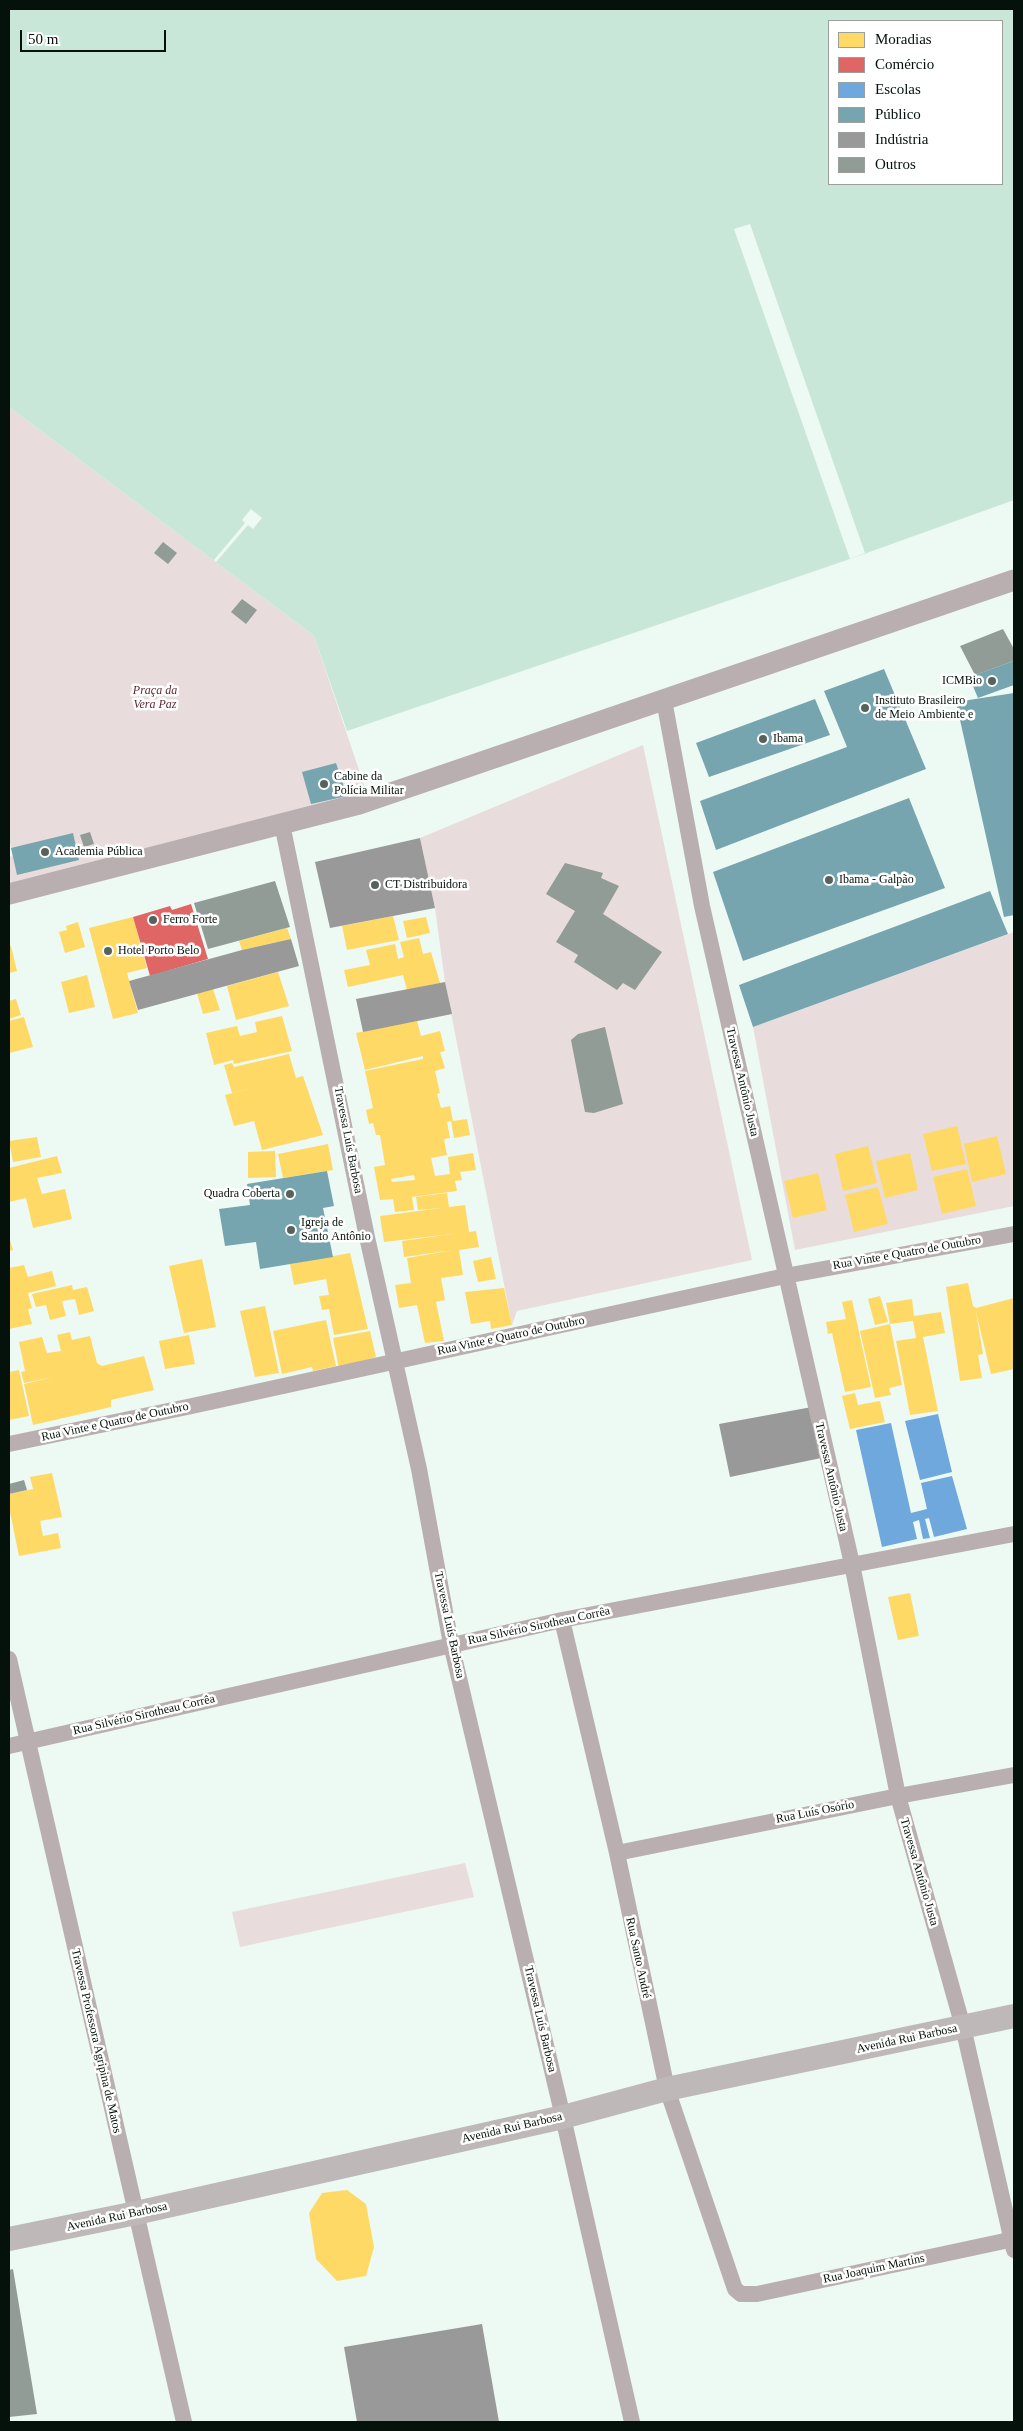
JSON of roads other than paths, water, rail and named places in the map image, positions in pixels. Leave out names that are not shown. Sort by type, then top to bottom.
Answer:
[{"type":"main road","name":"Avenida Rui Barbosa","points":[[9,2239],[136,2213],[563,2117],[666,2089],[1014,2016]]},
{"type":"street","points":[[9,894],[358,804],[1014,580]]},
{"type":"street","name":"Travessa Antônio Justa","points":[[664,700],[702,906],[852,1564],[898,1796],[963,2027],[1014,2243]]},
{"type":"street","name":"Travessa Luís Barbosa","points":[[282,824],[367,1236],[396,1362],[451,1644],[563,2117],[632,2422]]},
{"type":"street","name":"Rua Vinte e Quatro de Outubro","points":[[9,1444],[396,1362],[785,1276],[1014,1234]]},
{"type":"street","name":"Rua Silvério Sirotheau Corrêa","points":[[9,1746],[562,1620],[1014,1534]]},
{"type":"street","name":"Rua Santo André","points":[[562,1620],[616,1853],[666,2089],[735,2289]]},
{"type":"street","name":"Travessa Professora Agripina de Matos","points":[[9,1659],[184,2422]]},
{"type":"street","name":"Rua Luís Osório","points":[[616,1853],[898,1796],[1014,1775]]},
{"type":"street","name":"Rua Joaquim Martins","points":[[735,2289],[741,2294],[757,2294],[1014,2243]]},
{"type":"place","name":"ICMBio","points":[[992,681]]},
{"type":"place","name":"Instituto Brasileiro de Meio Ambiente e","points":[[865,708]]},
{"type":"place","name":"Ibama","points":[[763,739]]},
{"type":"place","name":"Cabine da Polícia Militar","points":[[324,784]]},
{"type":"place","name":"Academia Pública","points":[[45,852]]},
{"type":"place","name":"Ibama - Galpão","points":[[829,880]]},
{"type":"place","name":"CT Distribuidora","points":[[375,885]]},
{"type":"place","name":"Ferro Forte","points":[[153,920]]},
{"type":"place","name":"Hotel Porto Belo","points":[[108,951]]},
{"type":"place","name":"Quadra Coberta","points":[[290,1194]]},
{"type":"place","name":"Igreja de Santo Antônio","points":[[291,1230]]},
{"type":"park label","name":"Praça da Vera Paz","points":[[155,698]]}]
